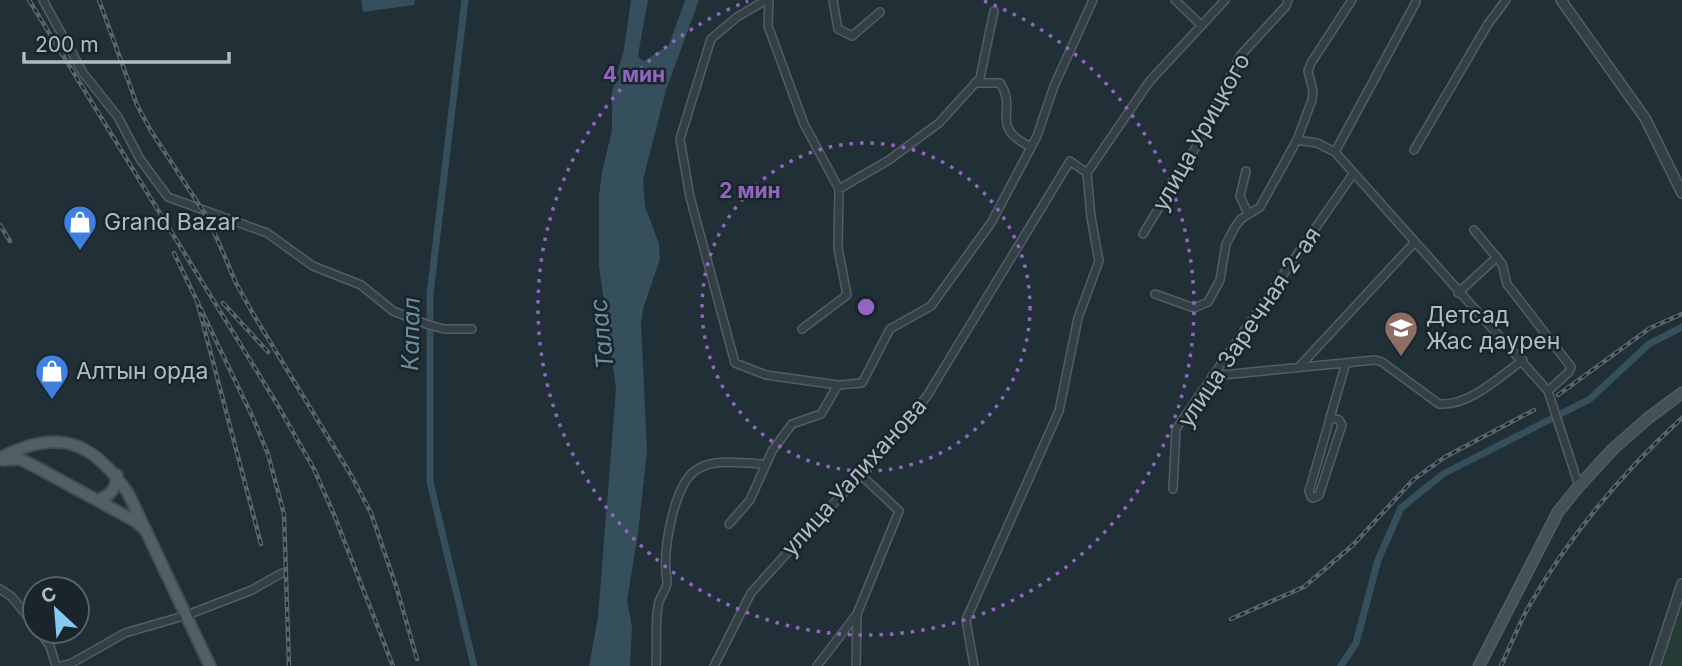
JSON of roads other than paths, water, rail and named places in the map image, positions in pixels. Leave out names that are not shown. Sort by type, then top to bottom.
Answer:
[{"type":"main road","points":[[1479,666],[1558,512],[1613,449],[1682,393]]},
{"type":"main road","points":[[0,459],[38,443],[52,441],[77,445],[102,461],[117,475],[152,541],[211,666]]},
{"type":"main road","points":[[37,467],[34,457],[38,443]]},
{"type":"main road","points":[[0,459],[20,459],[37,467],[135,521],[152,541]]},
{"type":"main road","points":[[98,500],[113,492],[117,475]]},
{"type":"street","points":[[43,0],[83,74],[118,117],[139,159],[168,197],[267,233],[313,266],[361,285],[393,311],[426,324],[472,329]]},
{"type":"street","points":[[802,329],[847,295],[838,248],[839,189],[804,124],[768,26],[768,0],[737,17],[711,40],[680,139],[690,197],[735,363],[766,375],[838,385],[862,383],[890,329],[931,306],[991,223],[1031,148],[1054,86],[1093,0]]},
{"type":"street","points":[[833,0],[838,29],[852,36],[880,12]]},
{"type":"street","points":[[1175,0],[1201,25]]},
{"type":"street","points":[[974,666],[966,620],[1059,411],[1078,318],[1099,261],[1087,173],[1149,82],[1225,0]]},
{"type":"street","name":"улица Урицкого","points":[[1143,234],[1196,147],[1240,56],[1286,6],[1288,0]]},
{"type":"street","points":[[1155,294],[1194,308],[1205,305],[1220,279],[1230,236],[1241,219],[1260,207],[1297,141],[1312,100],[1313,91],[1308,71],[1311,63],[1352,0]]},
{"type":"street","points":[[1414,150],[1488,24],[1506,0]]},
{"type":"street","points":[[1560,0],[1645,118],[1682,193]]},
{"type":"street","points":[[1335,152],[1416,2]]},
{"type":"street","points":[[839,189],[889,160],[939,123],[980,78],[993,11]]},
{"type":"street","points":[[975,83],[1000,83],[1006,92],[1005,124],[1014,139],[1031,148]]},
{"type":"street","points":[[1297,141],[1317,143],[1335,152],[1458,293],[1523,360],[1548,391],[1578,486]]},
{"type":"street","name":"улица Уалиханова","points":[[714,666],[751,593],[861,475],[927,396],[1069,161],[1087,173]]},
{"type":"street","points":[[1246,171],[1240,196],[1248,214]]},
{"type":"street","name":"улица Заречная 2-ая","points":[[1173,489],[1176,429],[1353,174]]},
{"type":"street","points":[[1474,230],[1502,264],[1507,284],[1571,366],[1569,372],[1548,391]]},
{"type":"street","points":[[1298,368],[1414,243]]},
{"type":"street","points":[[1458,293],[1497,257]]},
{"type":"street","points":[[1212,376],[1368,359],[1382,362],[1439,404],[1448,405],[1471,396],[1523,360]]},
{"type":"street","points":[[1330,417],[1339,420],[1342,425],[1319,495],[1313,498],[1309,491],[1322,448],[1330,417],[1346,363]]},
{"type":"street","points":[[729,524],[750,500],[765,464],[792,424],[821,414],[838,385]]},
{"type":"street","points":[[1322,448],[1333,453]]},
{"type":"street","points":[[656,666],[657,608],[659,598],[668,584],[667,545],[684,482],[697,469],[709,463],[765,464]]},
{"type":"street","points":[[817,666],[857,614],[899,511],[861,475]]},
{"type":"street","points":[[49,645],[59,666],[70,664],[125,633],[187,615],[252,590],[282,573]]},
{"type":"street","points":[[1655,666],[1682,584]]},
{"type":"street","points":[[0,589],[12,597],[21,608]]},
{"type":"street","points":[[856,666],[857,614]]},
{"type":"water","points":[[361,0],[415,0],[414,5],[363,12]]},
{"type":"water","points":[[631,0],[648,0],[638,55],[644,61],[669,45],[685,0],[699,0],[666,90],[643,180],[645,206],[659,244],[660,259],[641,323],[647,451],[627,601],[632,627],[630,666],[589,666],[598,617],[616,389],[599,266],[599,196],[612,130],[612,92],[624,49]]},
{"type":"waterway","name":"Капал","points":[[465,0],[430,294],[430,482],[474,666]]},
{"type":"waterway","points":[[1341,666],[1356,643],[1378,560],[1401,508],[1443,474],[1590,399],[1649,344],[1682,327]]},
{"type":"railway","points":[[29,0],[277,404],[314,469],[393,666]]},
{"type":"railway","points":[[99,0],[137,105],[209,220],[236,283],[252,312],[351,475],[371,513],[417,659]]},
{"type":"railway","points":[[0,225],[10,241]]},
{"type":"railway","points":[[174,253],[197,301]]},
{"type":"railway","points":[[261,544],[197,301],[268,454],[284,514],[289,666]]},
{"type":"railway","points":[[223,303],[268,352]]},
{"type":"railway","points":[[1558,395],[1650,328],[1682,314]]},
{"type":"railway","points":[[1231,619],[1304,587],[1353,545],[1413,480],[1445,457],[1534,410]]},
{"type":"railway","points":[[1501,666],[1528,608],[1579,531],[1617,484],[1682,418]]},
{"type":"place","name":"Grand Bazar","points":[[80,252]]},
{"type":"place","name":"Детсад Жас даурен","points":[[1401,358]]},
{"type":"place","name":"Алтын орда","points":[[52,401]]},
{"type":"water label","name":"Талас","points":[[602,334]]}]
